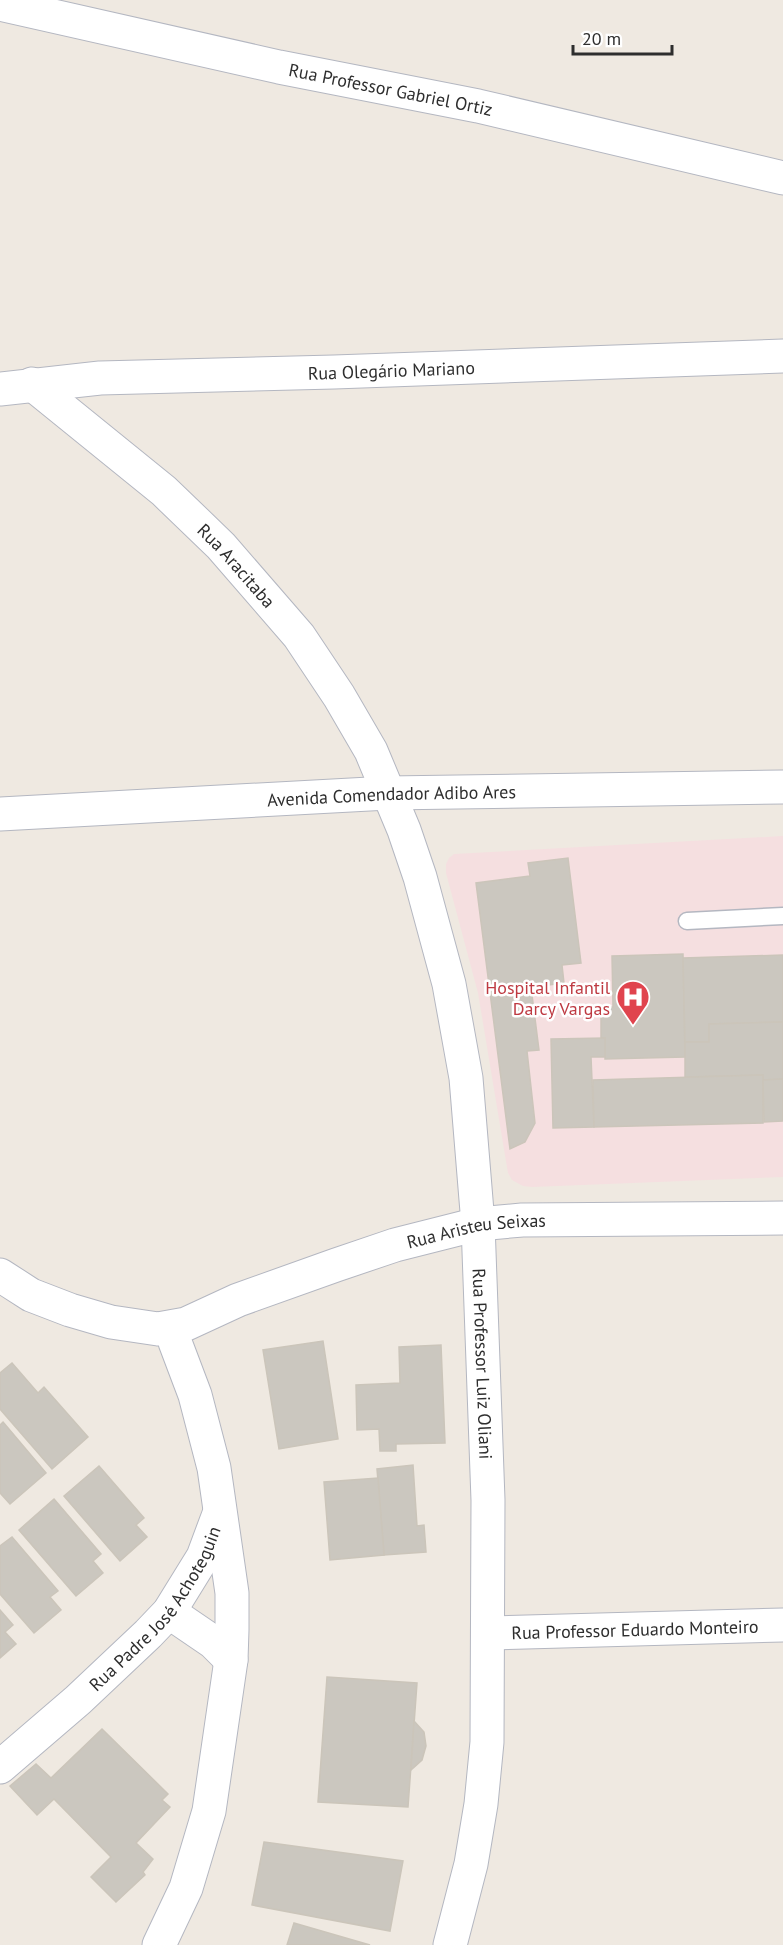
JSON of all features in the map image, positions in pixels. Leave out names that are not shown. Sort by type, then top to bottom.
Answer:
[{"type":"street","name":"Rua Professor Gabriel Ortiz","points":[[0,4],[279,67],[478,106],[783,178]]},
{"type":"street","name":"Rua Olegário Mariano","points":[[0,389],[100,378],[783,356]]},
{"type":"street","name":"Rua Aracitaba","points":[[32,384],[164,491],[221,546],[299,636],[339,696],[371,751],[388,793]]},
{"type":"street","name":"Avenida Comendador Adibo Ares","points":[[0,814],[388,793],[783,787]]},
{"type":"street","name":"Rua Professor Luiz Oliani","points":[[388,793],[420,877],[449,984],[466,1078],[478,1224],[488,1500],[487,1742],[481,1803],[471,1864],[450,1945]]},
{"type":"street","name":"Rua Aristeu Seixas","points":[[173,1331],[238,1300],[336,1265],[395,1245],[478,1224],[522,1220],[783,1218]]},
{"type":"street","points":[[0,1275],[31,1295],[70,1310],[111,1322],[173,1331]]},
{"type":"street","name":"Rua Padre José Achoteguin","points":[[0,1767],[78,1700],[169,1612],[203,1557],[219,1514],[214,1468],[198,1406],[173,1331]]},
{"type":"street","points":[[159,1945],[186,1888],[209,1810],[231,1660],[232,1593],[219,1514]]},
{"type":"street","points":[[169,1612],[213,1642],[231,1660]]},
{"type":"street","name":"Rua Professor Eduardo Monteiro","points":[[488,1633],[783,1625]]},
{"type":"lane","points":[[687,921],[783,916]]},
{"type":"shaded area","name":"Hospital Infantil Darcy Vargas","points":[[783,836],[783,1177],[532,1187],[523,1186],[512,1180],[508,1173],[478,993],[446,873],[449,858],[454,854]]},
{"type":"building","points":[[568,858],[581,963],[562,965],[564,983],[531,987],[539,1050],[527,1051],[535,1123],[525,1142],[510,1149],[476,883],[530,876],[528,863]]},
{"type":"building","points":[[683,954],[685,1057],[605,1059],[605,1038],[601,1038],[601,1007],[613,1007],[612,956]]},
{"type":"building","points":[[783,955],[783,1022],[709,1024],[709,1042],[685,1042],[683,958]]},
{"type":"building","points":[[783,1022],[783,1079],[763,1080],[763,1075],[685,1077],[685,1042],[709,1042],[709,1024]]},
{"type":"building","points":[[605,1038],[605,1057],[591,1057],[594,1127],[553,1128],[551,1039]]},
{"type":"building","points":[[763,1075],[763,1123],[594,1127],[593,1080]]},
{"type":"building","points":[[783,1079],[783,1121],[764,1122],[763,1080]]},
{"type":"building","points":[[323,1341],[338,1439],[279,1449],[263,1350]]},
{"type":"building","points":[[441,1345],[445,1443],[396,1444],[396,1451],[380,1451],[379,1429],[357,1430],[356,1385],[400,1383],[399,1347]]},
{"type":"building","points":[[12,1363],[38,1393],[44,1387],[88,1437],[52,1469],[0,1409],[0,1373]]},
{"type":"building","points":[[3,1422],[46,1473],[10,1504],[0,1493],[0,1425]]},
{"type":"building","points":[[413,1465],[417,1526],[424,1525],[426,1552],[384,1555],[377,1469]]},
{"type":"building","points":[[99,1466],[144,1518],[136,1525],[147,1537],[120,1561],[64,1496]]},
{"type":"building","points":[[378,1478],[384,1555],[330,1560],[324,1482]]},
{"type":"building","points":[[54,1499],[101,1554],[93,1561],[103,1573],[76,1596],[19,1530]]},
{"type":"building","points":[[12,1537],[58,1591],[50,1597],[61,1610],[34,1633],[0,1594],[0,1546]]},
{"type":"building","points":[[0,1610],[13,1625],[5,1632],[16,1644],[0,1658]]},
{"type":"building","points":[[327,1677],[417,1683],[408,1807],[318,1802]]},
{"type":"building","points":[[414,1721],[424,1732],[426,1746],[422,1760],[411,1770]]},
{"type":"building","points":[[102,1729],[168,1794],[162,1800],[170,1807],[136,1843],[153,1859],[143,1872],[145,1875],[116,1902],[91,1877],[111,1857],[54,1799],[37,1815],[10,1786],[36,1764],[51,1778]]},
{"type":"building","points":[[264,1842],[403,1861],[390,1931],[252,1905]]},
{"type":"building","points":[[294,1923],[370,1945],[287,1945]]},
{"type":"place","name":"Hospital Infantil Darcy Vargas","points":[[633,1026]]}]
